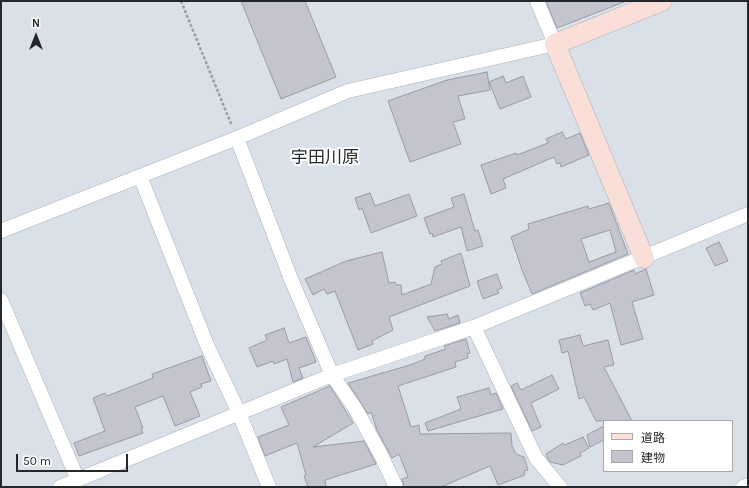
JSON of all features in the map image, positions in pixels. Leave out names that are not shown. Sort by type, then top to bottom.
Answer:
[{"type":"street","points":[[537,1],[644,258]]},
{"type":"street","points":[[1,231],[237,138],[348,91],[555,44],[662,1]]},
{"type":"street","points":[[237,138],[291,279],[332,375],[363,422],[396,487]]},
{"type":"street","points":[[140,176],[207,345],[239,413],[269,487]]},
{"type":"street","points":[[60,487],[332,375],[474,328],[748,214]]},
{"type":"street","points":[[1,300],[78,480]]},
{"type":"street","points":[[474,328],[536,458],[560,487]]},
{"type":"street","points":[[743,487],[748,485]]},
{"type":"path","points":[[181,1],[237,138]]},
{"type":"building","points":[[241,1],[305,1],[336,77],[281,99]]},
{"type":"building","points":[[546,1],[624,1],[624,2],[557,28]]},
{"type":"building","points":[[487,72],[490,90],[458,96],[465,119],[453,122],[461,144],[410,162],[388,101],[447,80]]},
{"type":"building","points":[[503,76],[506,83],[523,76],[531,97],[500,109],[489,82]]},
{"type":"building","points":[[562,132],[566,139],[580,133],[589,155],[561,167],[560,163],[557,164],[554,157],[503,179],[506,188],[491,194],[481,165],[516,153],[517,155],[548,143],[546,139]]},
{"type":"building","points":[[370,193],[375,206],[409,194],[417,216],[371,233],[362,208],[359,210],[355,198]]},
{"type":"building","points":[[464,194],[475,231],[478,230],[483,246],[467,251],[461,227],[433,237],[432,233],[430,234],[424,218],[454,207],[451,198]]},
{"type":"building","points":[[609,203],[628,254],[532,294],[511,237],[529,229],[528,224],[588,206],[589,209]],"holes":[[[610,230],[616,252],[589,262],[581,239]]]},
{"type":"building","points":[[719,242],[728,261],[715,266],[706,248]]},
{"type":"building","points":[[382,252],[389,283],[395,282],[396,285],[401,285],[402,295],[431,284],[435,267],[442,264],[441,261],[461,253],[470,286],[389,317],[393,330],[372,341],[373,344],[358,350],[335,291],[327,294],[324,289],[313,295],[305,279],[346,261]]},
{"type":"building","points":[[646,269],[654,295],[632,302],[643,339],[621,345],[610,303],[593,310],[590,304],[585,306],[580,293],[634,270],[635,274]]},
{"type":"building","points":[[497,274],[502,288],[497,290],[499,293],[483,299],[477,281]]},
{"type":"building","points":[[447,314],[449,319],[458,315],[460,323],[435,331],[427,317]]},
{"type":"building","points":[[284,328],[289,343],[306,337],[316,362],[299,368],[303,378],[293,382],[287,359],[274,364],[273,361],[257,367],[249,348],[267,340],[265,335]]},
{"type":"building","points":[[580,335],[583,346],[608,340],[614,365],[604,367],[631,420],[596,421],[584,397],[579,399],[568,351],[562,353],[559,340]]},
{"type":"building","points":[[466,339],[470,353],[467,354],[468,358],[455,362],[456,367],[398,386],[411,427],[419,425],[420,434],[511,433],[512,446],[516,454],[524,457],[528,470],[524,471],[525,475],[498,485],[490,466],[441,487],[404,487],[402,479],[408,477],[399,454],[392,458],[377,430],[371,412],[368,414],[348,383],[410,365],[425,359],[425,356],[446,349],[444,346]]},
{"type":"building","points":[[202,356],[211,381],[201,384],[202,387],[190,392],[200,416],[175,426],[163,396],[135,407],[143,428],[141,429],[143,433],[79,456],[74,443],[105,431],[93,398],[105,393],[107,396],[153,378],[152,374]]},
{"type":"building","points":[[552,375],[559,389],[531,403],[541,427],[532,431],[511,386],[517,383],[521,390]]},
{"type":"building","points":[[330,386],[353,423],[313,447],[364,441],[376,464],[325,480],[326,487],[308,487],[304,476],[306,475],[297,443],[265,456],[258,437],[289,425],[281,407]]},
{"type":"building","points":[[489,388],[491,395],[496,393],[503,409],[428,431],[425,423],[461,409],[457,397]]},
{"type":"building","points":[[603,427],[603,440],[590,447],[587,435]]},
{"type":"building","points":[[583,437],[589,448],[580,453],[581,456],[563,465],[550,462],[546,454],[563,443],[565,445]]},
{"type":"district","name":"宇田川原","points":[[325,158]]}]
